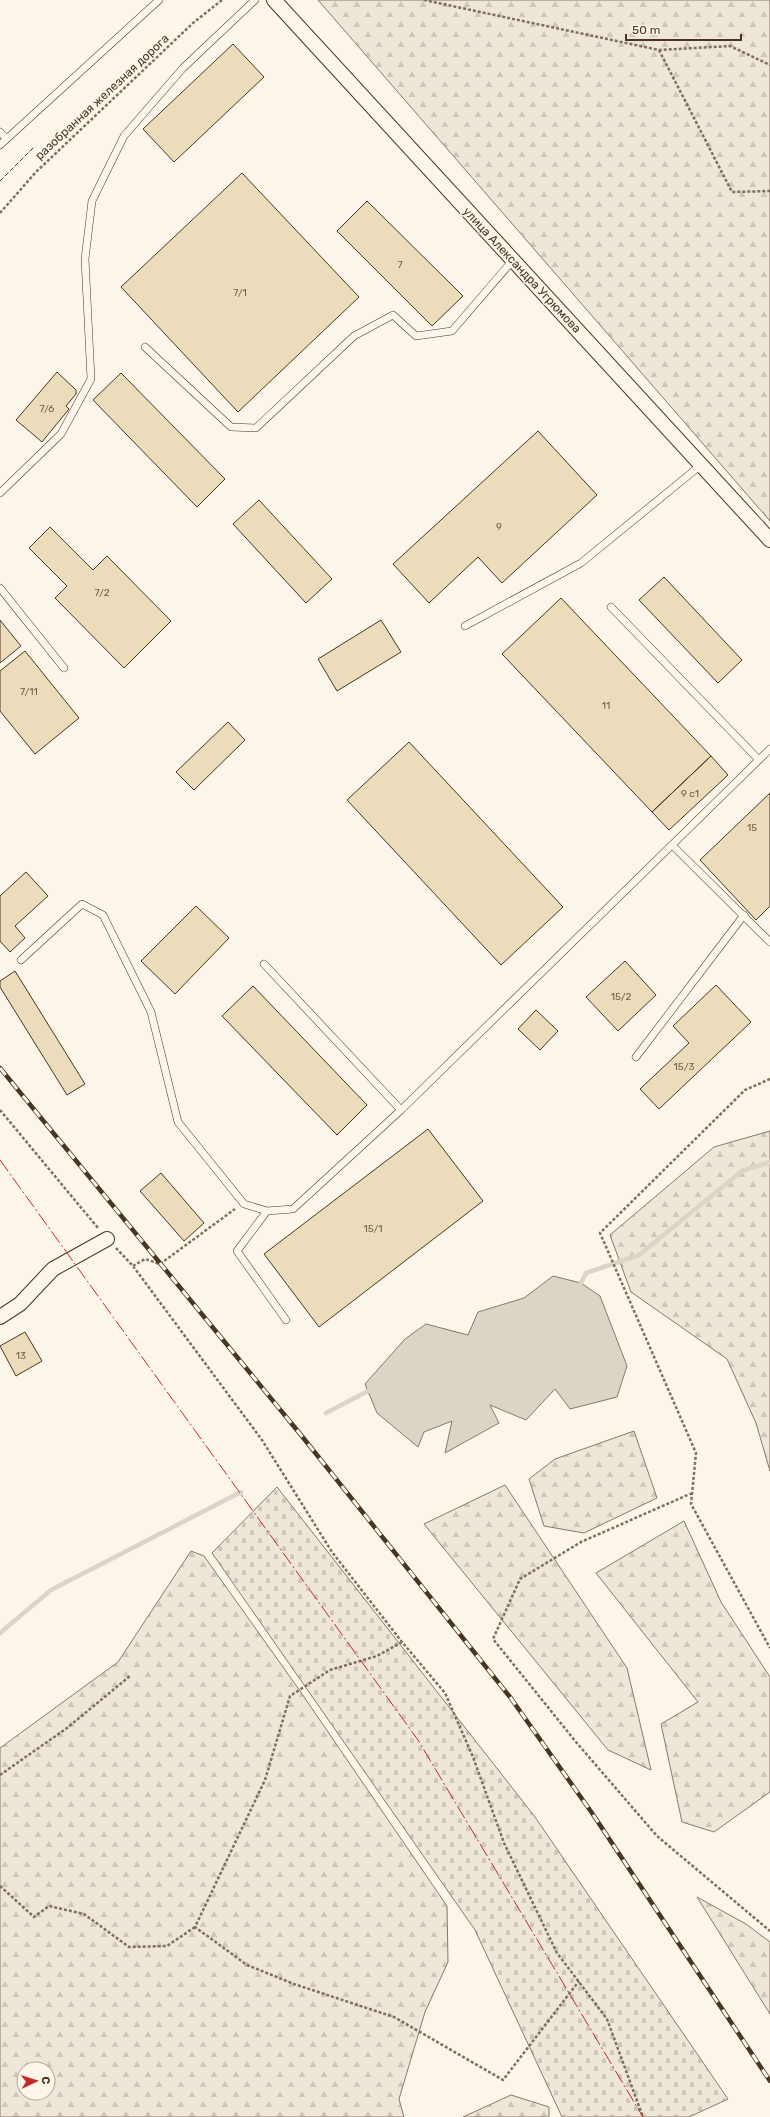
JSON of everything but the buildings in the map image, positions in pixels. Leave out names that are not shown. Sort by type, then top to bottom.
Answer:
[{"type":"street","name":"улица Александра Угрюмова","points":[[274,0],[770,540]]},
{"type":"street","points":[[0,1317],[20,1304],[53,1269],[107,1239]]},
{"type":"lane","points":[[0,145],[159,0]]},
{"type":"lane","points":[[0,494],[61,434],[91,379],[85,259],[92,201],[124,136],[183,68],[255,0]]},
{"type":"lane","points":[[0,132],[6,138]]},
{"type":"lane","points":[[145,348],[231,427],[256,428],[354,336],[393,315],[416,336],[452,331],[513,260]]},
{"type":"lane","points":[[465,626],[581,563],[701,465]]},
{"type":"lane","points":[[0,588],[64,668]]},
{"type":"lane","points":[[611,607],[759,760]]},
{"type":"lane","points":[[21,960],[82,904],[103,915],[151,1012],[178,1122],[244,1204],[267,1212],[293,1209],[401,1110],[770,749]]},
{"type":"lane","points":[[672,845],[770,942]]},
{"type":"lane","points":[[636,1057],[744,915]]},
{"type":"lane","points":[[264,964],[401,1110]]},
{"type":"lane","points":[[267,1212],[237,1251],[286,1320]]},
{"type":"path","name":"разобранная железная дорога","points":[[0,213],[36,172],[193,23],[222,0]]},
{"type":"path","points":[[424,0],[659,50],[730,46],[770,65]]},
{"type":"path","points":[[659,50],[732,192],[770,191]]},
{"type":"path","points":[[770,1079],[745,1090],[600,1232],[696,1453],[691,1504],[770,1648]]},
{"type":"path","points":[[0,1110],[107,1239],[133,1266],[262,1440],[332,1552],[402,1642],[445,1693],[473,1757],[504,1842],[557,1953],[607,2019],[643,2117]]},
{"type":"path","points":[[133,1266],[145,1259],[160,1264],[244,1204]]},
{"type":"path","points":[[692,1494],[580,1542],[520,1579],[493,1639],[576,1742],[657,1836],[770,1931]]},
{"type":"path","points":[[0,1886],[34,1917],[49,1906],[84,1914],[129,1947],[167,1946],[195,1927],[265,1780],[290,1696],[330,1670],[377,1656],[402,1642]]},
{"type":"path","points":[[0,1775],[67,1728],[130,1676]]},
{"type":"path","points":[[195,1927],[247,1965],[294,1984],[394,2017],[503,2080],[579,1981]]},
{"type":"green space","points":[[318,0],[770,0],[770,521]]},
{"type":"green space","points":[[770,1131],[770,1471],[756,1423],[727,1359],[631,1292],[610,1235],[714,1147]]},
{"type":"green space","points":[[634,1431],[657,1498],[584,1533],[544,1526],[529,1479],[555,1459]]},
{"type":"green space","points":[[505,1485],[627,1668],[651,1770],[608,1750],[424,1524]]},
{"type":"green space","points":[[277,1487],[535,1817],[728,2099],[689,2117],[562,2117],[475,1930],[212,1553]]},
{"type":"green space","points":[[684,1521],[721,1602],[770,1677],[770,1792],[714,1832],[682,1822],[661,1724],[698,1702],[596,1573]]},
{"type":"green space","points":[[191,1551],[204,1556],[300,1691],[447,1906],[448,1962],[425,2012],[399,2099],[404,2117],[0,2117],[0,1748],[118,1662]]},
{"type":"green space","points":[[697,1897],[746,1924],[770,1942],[770,2014]]},
{"type":"green space","points":[[511,2095],[549,2107],[549,2117],[463,2117]]},
{"type":"shaded area","points":[[553,1276],[581,1283],[600,1296],[627,1366],[617,1397],[570,1409],[555,1389],[526,1420],[490,1405],[499,1423],[445,1453],[452,1421],[424,1432],[418,1447],[377,1413],[365,1384],[405,1339],[426,1324],[468,1335],[478,1312],[524,1298]]},
{"type":"waterway","points":[[581,1283],[586,1273],[639,1255],[742,1171],[770,1162]]},
{"type":"waterway","points":[[326,1413],[368,1391]]},
{"type":"waterway","points":[[0,1633],[51,1590],[241,1492]]},
{"type":"railway","points":[[0,1068],[301,1435],[510,1697],[592,1813],[770,2081]]},
{"type":"fence","points":[[0,181],[34,147]]},
{"type":"power","points":[[0,1160],[418,1740],[643,2117]]}]
